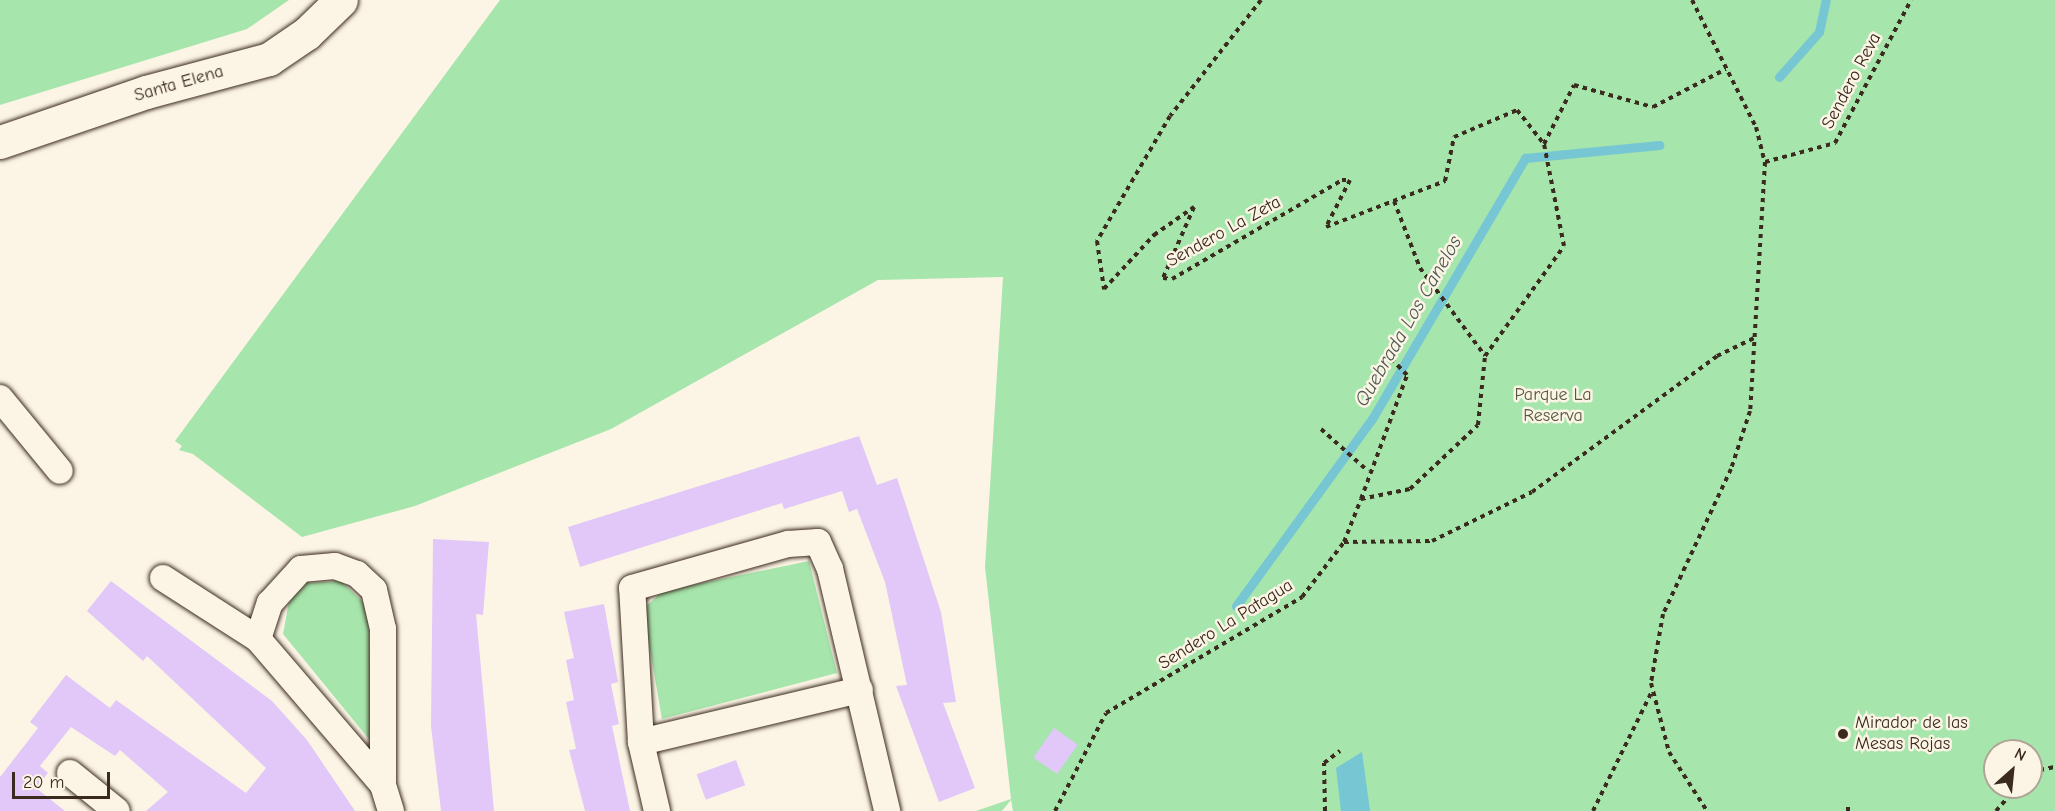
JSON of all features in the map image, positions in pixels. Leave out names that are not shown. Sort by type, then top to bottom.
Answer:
[{"type":"street","name":"Santa Elena","points":[[0,142],[146,92],[269,59],[307,33],[341,0]]},
{"type":"street","points":[[0,398],[60,471]]},
{"type":"street","points":[[657,811],[642,742],[632,588],[788,544],[818,543],[830,569],[887,811]]},
{"type":"street","points":[[258,639],[270,603],[301,569],[335,566],[357,574],[374,590],[383,628],[382,785],[391,811]]},
{"type":"street","points":[[163,578],[258,639],[382,785]]},
{"type":"street","points":[[642,742],[860,690]]},
{"type":"street","points":[[70,772],[117,811]]},
{"type":"path","name":"Sendero La Zeta","points":[[1261,0],[1170,116],[1097,241],[1104,289],[1154,235],[1194,207],[1163,278],[1172,279],[1342,180],[1350,180],[1326,227],[1445,181],[1454,137],[1517,110],[1544,144]]},
{"type":"path","points":[[1593,811],[1653,690],[1663,614],[1731,469],[1750,411],[1765,162],[1756,127],[1692,0]]},
{"type":"path","name":"Sendero Reva","points":[[1765,162],[1835,143],[1911,0]]},
{"type":"path","points":[[1361,499],[1410,489],[1478,425],[1485,356],[1564,246],[1544,144],[1574,85],[1653,107],[1726,69]]},
{"type":"path","points":[[1394,201],[1420,268],[1485,356]]},
{"type":"path","points":[[1344,542],[1432,541],[1532,492],[1717,356],[1754,338]]},
{"type":"path","name":"Sendero La Patagua","points":[[1055,811],[1106,713],[1302,597],[1344,542],[1361,499],[1368,471],[1407,375],[1383,350]]},
{"type":"path","points":[[1321,429],[1368,471]]},
{"type":"path","points":[[1653,690],[1669,752],[1707,811]]},
{"type":"path","points":[[1325,811],[1324,763],[1340,751]]},
{"type":"path","points":[[1996,811],[2006,799]]},
{"type":"path","points":[[1848,804],[1848,811]]},
{"type":"green space","points":[[0,0],[289,0],[247,29],[0,105]]},
{"type":"green space","name":"Parque La Reserva","points":[[500,0],[2055,0],[2055,811],[1013,811],[1011,800],[1002,811],[976,811],[1011,799],[985,567],[1003,277],[878,280],[611,429],[415,506],[302,537],[193,454],[179,450],[182,446],[175,441]]},
{"type":"green space","points":[[809,561],[837,673],[662,719],[643,609],[663,591]]},
{"type":"green space","points":[[341,581],[368,607],[373,744],[283,634],[289,602],[307,583]]},
{"type":"water","points":[[1362,752],[1370,811],[1341,811],[1336,768]]},
{"type":"building","points":[[859,436],[877,485],[897,478],[941,612],[956,702],[943,703],[975,788],[939,802],[896,686],[907,685],[885,582],[857,509],[849,512],[842,491],[784,509],[782,503],[580,567],[568,527]]},
{"type":"building","points":[[433,539],[489,542],[483,615],[476,614],[494,811],[441,811],[431,726]]},
{"type":"building","points":[[111,581],[272,701],[307,740],[355,811],[146,811],[168,792],[120,750],[115,756],[71,727],[40,766],[48,773],[36,788],[65,811],[0,811],[0,777],[38,728],[30,722],[66,675],[110,708],[116,700],[246,793],[266,768],[147,656],[143,661],[87,611]]},
{"type":"building","points":[[604,604],[618,682],[611,684],[619,724],[612,726],[630,811],[585,811],[569,750],[576,749],[566,702],[574,700],[566,660],[574,658],[564,612]]},
{"type":"building","points":[[1054,728],[1078,745],[1057,774],[1033,757]]},
{"type":"building","points":[[736,760],[745,785],[706,800],[697,774]]},
{"type":"waterway","name":"Quebrada Los Canelos","points":[[1779,77],[1819,32],[1826,0]]},
{"type":"waterway","name":"Quebrada Los Canelos","points":[[1236,606],[1372,419],[1525,158],[1659,145]]},
{"type":"place","name":"Mirador de las Mesas Rojas","points":[[1843,734]]}]
